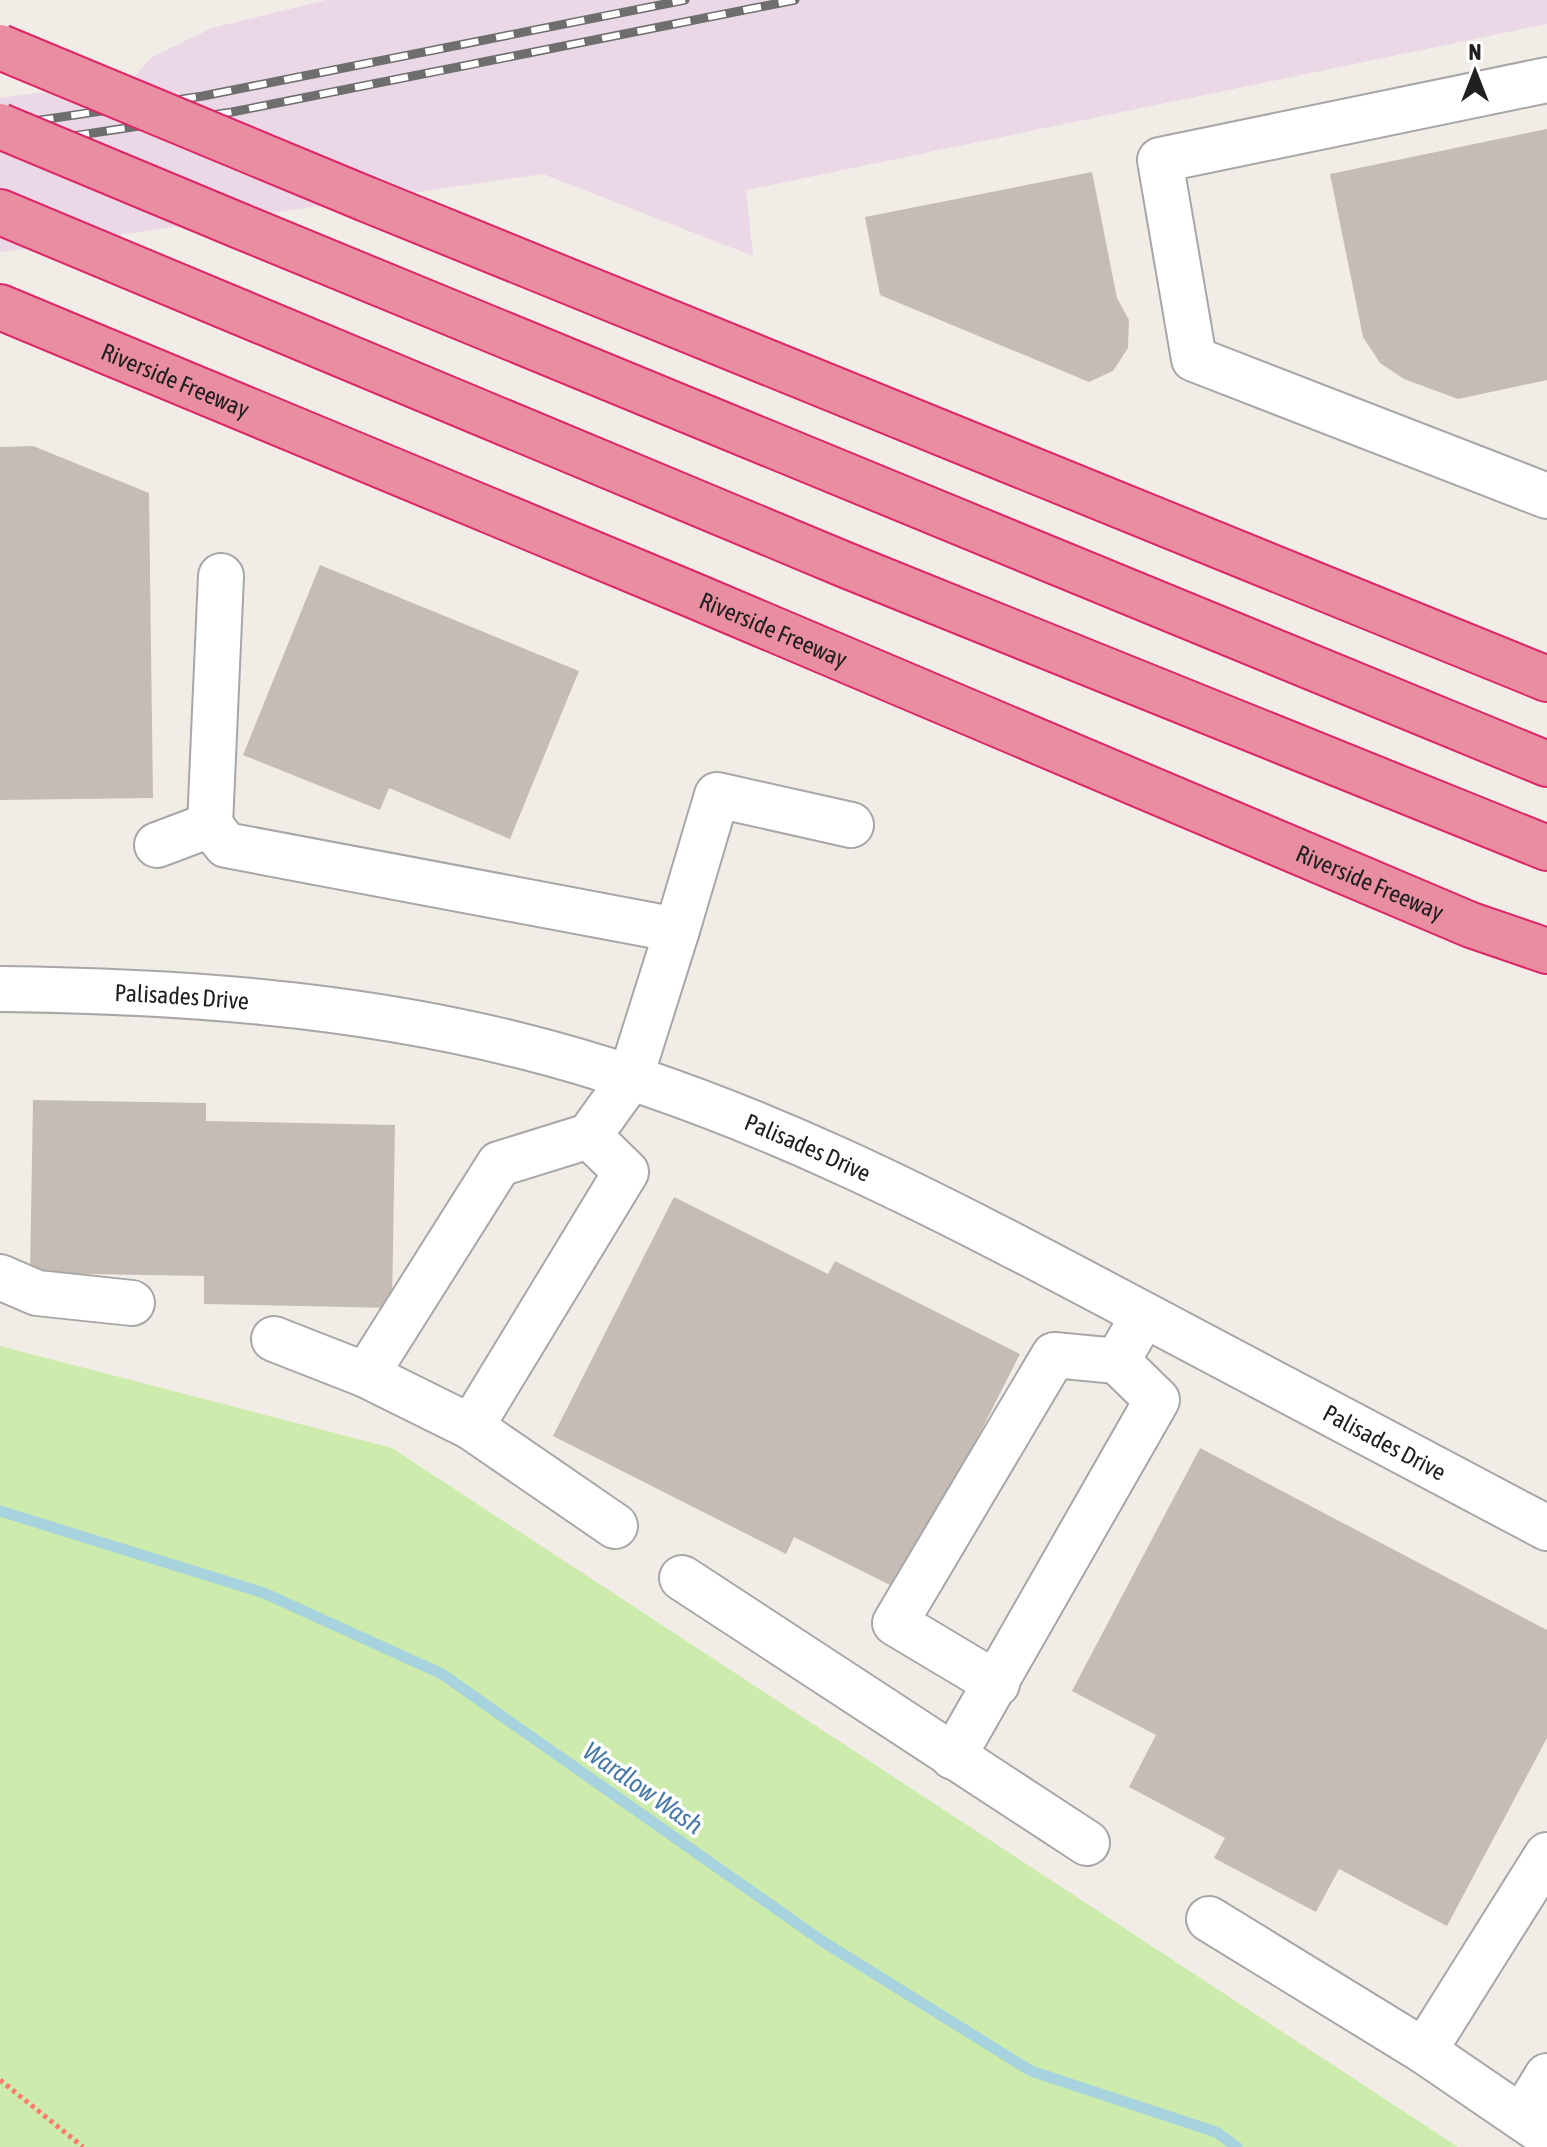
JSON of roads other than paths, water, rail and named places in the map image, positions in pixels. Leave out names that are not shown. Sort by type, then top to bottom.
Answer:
[{"type":"highway","points":[[0,47],[1547,679]]},
{"type":"highway","points":[[0,126],[1547,764]]},
{"type":"highway","points":[[0,212],[848,566],[1547,848]]},
{"type":"highway","name":"Riverside Freeway","points":[[0,307],[676,588],[1471,925],[1547,951]]},
{"type":"street","points":[[1547,80],[1160,160],[1194,359],[1547,496]]},
{"type":"street","points":[[221,576],[210,825],[226,845],[677,930]]},
{"type":"street","points":[[366,1375],[499,1164],[589,1136],[630,1079],[717,795],[851,825]]},
{"type":"street","points":[[157,845],[210,825]]},
{"type":"street","name":"Palisades Drive","points":[[0,989],[123,991],[360,1012],[523,1046],[630,1079],[816,1149],[917,1195],[1547,1528]]},
{"type":"street","points":[[471,1427],[626,1172],[589,1136]]},
{"type":"street","points":[[0,1277],[37,1293],[132,1303]]},
{"type":"street","points":[[1117,1361],[1144,1315]]},
{"type":"street","points":[[274,1339],[366,1375],[471,1427],[615,1526]]},
{"type":"street","points":[[953,1757],[997,1684],[1157,1400],[1117,1361],[1054,1355],[895,1623],[997,1684]]},
{"type":"street","points":[[682,1578],[1087,1843]]},
{"type":"street","points":[[1424,2051],[1547,1855]]},
{"type":"street","points":[[1209,1919],[1424,2051],[1534,2126],[1547,2076]]},
{"type":"waterway","name":"Wardlow Wash","points":[[0,1511],[264,1593],[442,1674],[825,1943],[1031,2071],[1216,2132],[1237,2147]]},
{"type":"railway","points":[[0,126],[203,96],[685,0]]},
{"type":"railway","points":[[0,147],[232,112],[795,0]]}]
